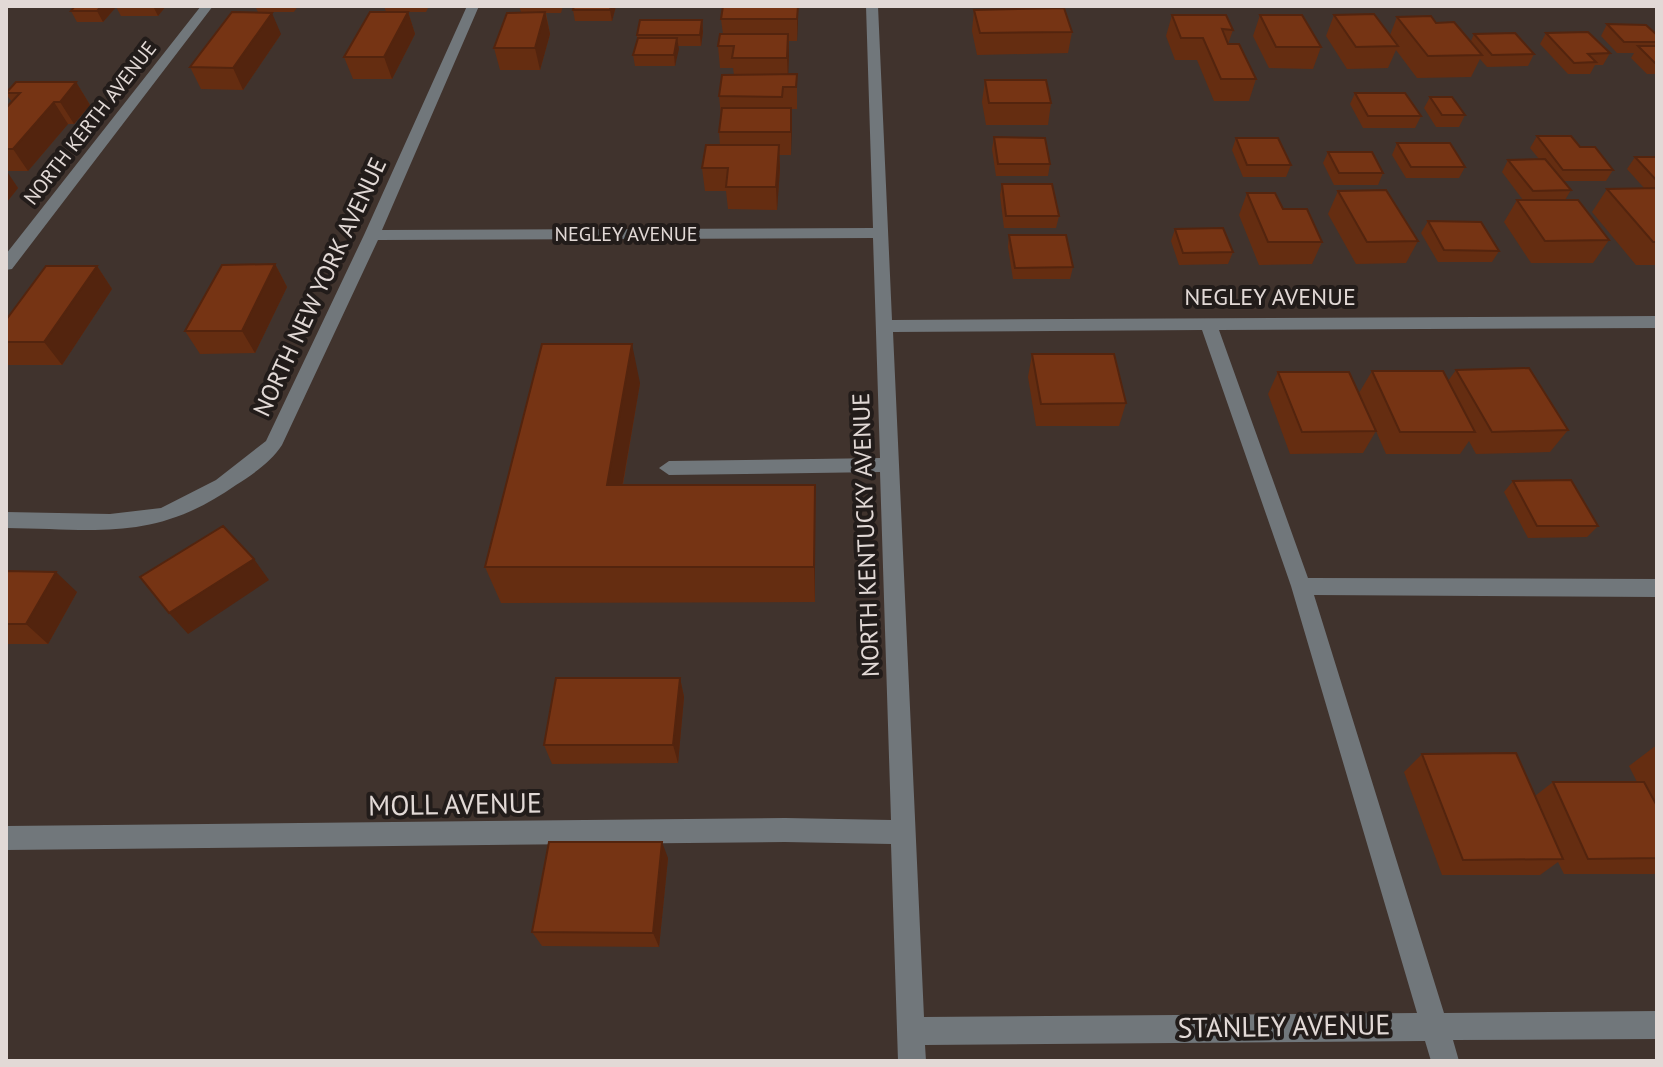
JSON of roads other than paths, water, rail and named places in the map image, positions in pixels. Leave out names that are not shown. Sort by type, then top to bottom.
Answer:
[{"type":"street","name":"NORTH KERTH AVENUE","points":[[6,265],[207,6]]},
{"type":"street","name":"NORTH NEW YORK AVENUE","points":[[6,520],[139,520],[164,515],[219,487],[250,467],[273,445],[372,235],[473,6]]},
{"type":"street","name":"NORTH KENTUCKY AVENUE","points":[[872,6],[912,1061]]},
{"type":"street","name":"NEGLEY AVENUE","points":[[372,235],[880,233]]},
{"type":"street","name":"NEGLEY AVENUE","points":[[884,326],[1657,322]]},
{"type":"street","points":[[1208,323],[1301,586],[1445,1061]]},
{"type":"street","points":[[669,468],[890,465]]},
{"type":"street","points":[[1301,586],[1657,588]]},
{"type":"street","name":"MOLL AVENUE","points":[[6,838],[785,830],[904,832]]},
{"type":"street","name":"STANLEY AVENUE","points":[[911,1031],[1433,1024],[1657,1025]]}]
